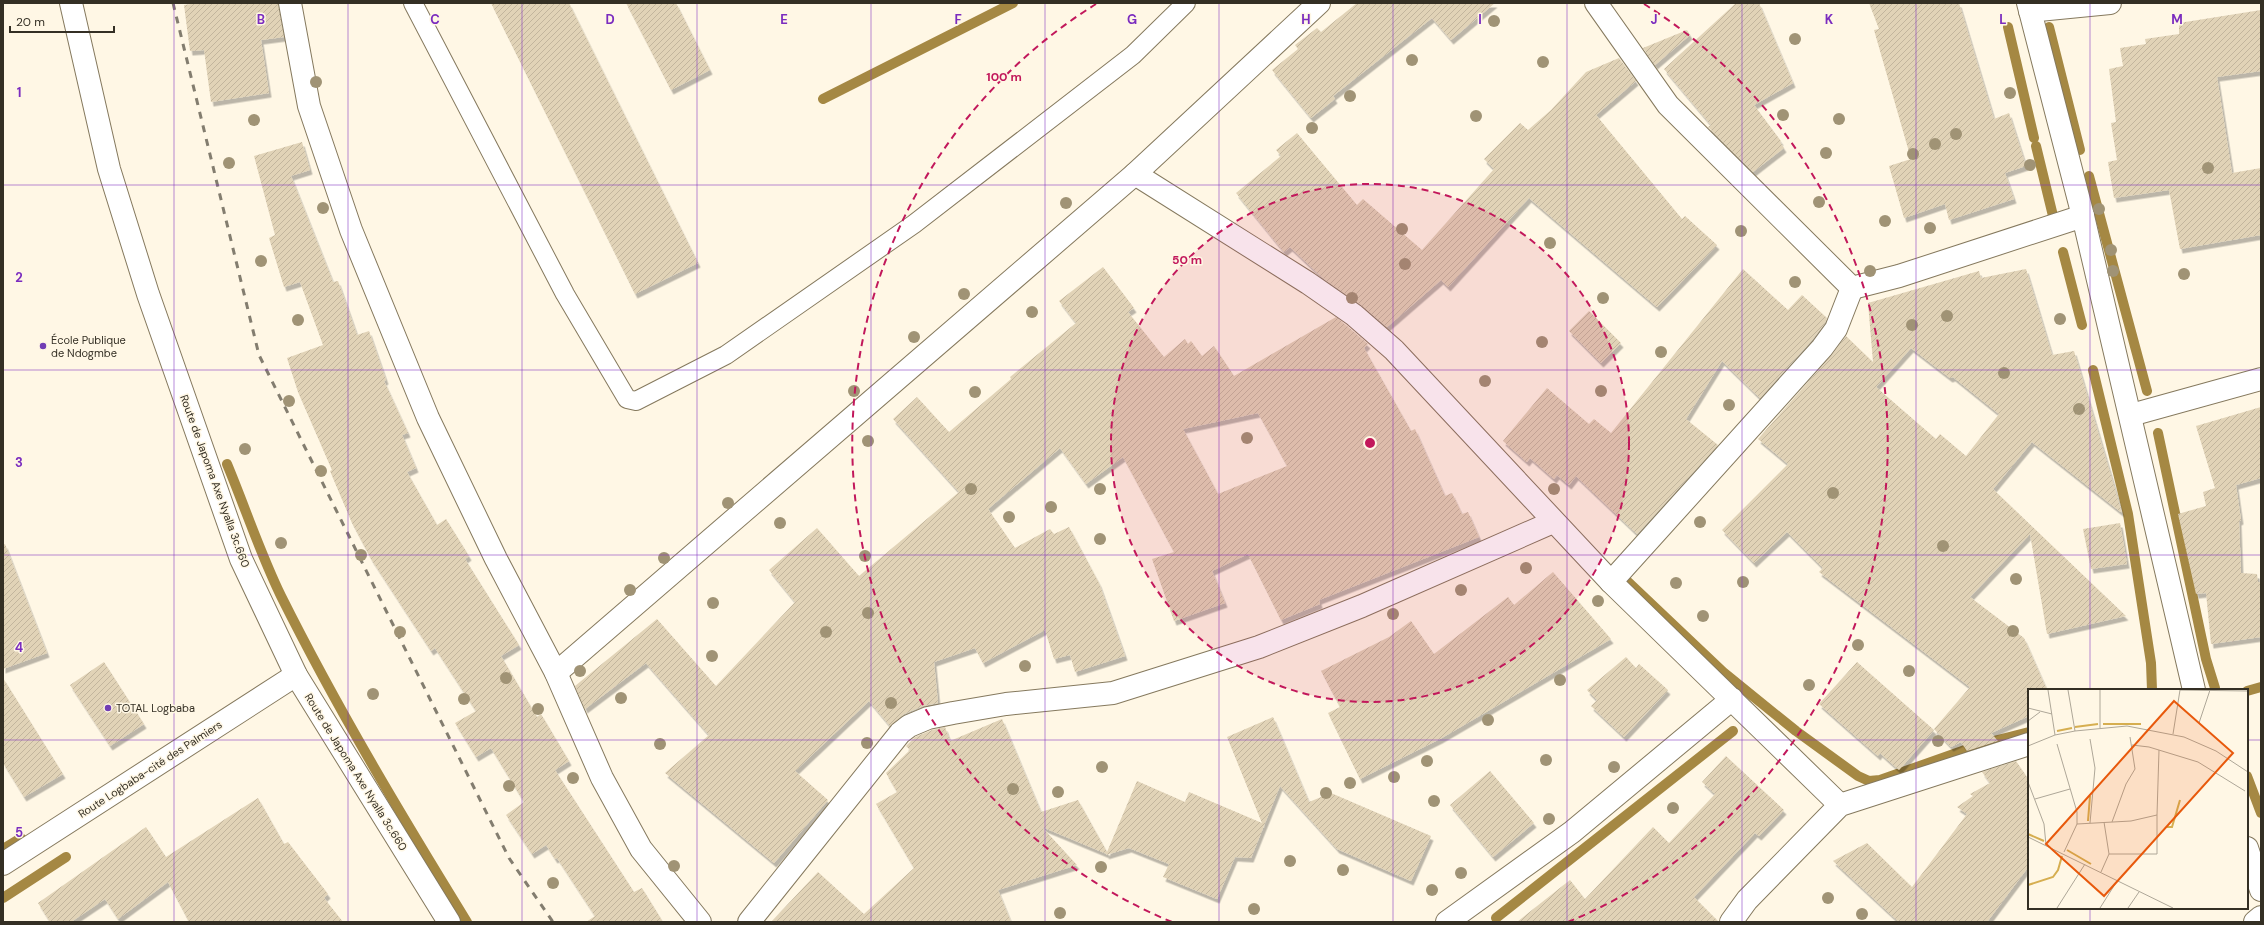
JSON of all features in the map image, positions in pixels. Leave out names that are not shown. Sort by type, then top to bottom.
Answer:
[{"type":"street","name":"Route de Japoma Axe Nyalla 3c.660","points":[[71,3],[109,168],[148,294],[242,559],[296,675],[449,922]]},
{"type":"street","points":[[290,3],[309,106],[351,230],[428,418],[496,559],[556,673],[602,778],[641,849],[700,922]]},
{"type":"street","points":[[556,673],[1135,174],[1320,3]]},
{"type":"street","points":[[1596,3],[1668,105],[1852,288]]},
{"type":"street","points":[[2110,3],[2028,7],[2083,216],[2131,415],[2194,689]]},
{"type":"street","points":[[1135,174],[1308,283],[1354,315],[1394,350],[1553,522],[1611,582],[1840,805]]},
{"type":"street","points":[[1852,288],[1900,276],[2083,216]]},
{"type":"street","points":[[1611,582],[1822,348],[1836,328],[1852,288]]},
{"type":"street","points":[[2131,415],[2261,379]]},
{"type":"street","points":[[749,922],[900,733],[909,726],[928,718],[953,712],[1121,691],[1259,647],[1362,606],[1553,522]]},
{"type":"street","name":"Route Logbaba-cité des Palmiers","points":[[3,864],[296,675]]},
{"type":"street","points":[[1447,922],[1572,832],[1732,699]]},
{"type":"street","points":[[1731,922],[1747,900],[1840,805],[2028,744]]},
{"type":"street","points":[[2248,851],[2261,890]]},
{"type":"street","points":[[2255,922],[2261,918]]},
{"type":"lane","points":[[413,3],[565,294],[627,398],[636,401],[726,355],[914,224],[1133,55],[1186,3]]},
{"type":"building","points":[[197,3],[278,3],[284,37],[261,40],[269,93],[211,102],[204,50],[190,51],[184,5]]},
{"type":"building","points":[[491,3],[569,3],[698,263],[635,294]]},
{"type":"building","points":[[626,3],[676,3],[710,70],[671,90]]},
{"type":"building","points":[[1357,3],[1495,3],[1451,40],[1432,18],[1333,96],[1335,99],[1311,118],[1272,70],[1298,49],[1295,45],[1317,28],[1321,32]]},
{"type":"building","points":[[1736,3],[1759,3],[1793,83],[1754,105],[1781,141],[1780,142],[1784,148],[1753,172],[1708,127],[1711,125],[1664,69]]},
{"type":"building","points":[[1869,3],[1959,3],[1994,119],[2009,113],[2026,166],[2005,173],[2014,199],[1949,220],[1945,204],[1904,218],[1889,166],[1911,159],[1874,30],[1879,29]]},
{"type":"building","points":[[2261,10],[2261,71],[2217,77],[2232,173],[2261,168],[2261,235],[2180,249],[2169,190],[2114,198],[2108,162],[2117,160],[2111,123],[2116,122],[2109,69],[2123,66],[2120,48],[2146,44],[2145,39],[2179,34],[2179,23]]},
{"type":"building","points":[[1687,30],[1690,35],[1655,65],[1643,48]]},
{"type":"building","points":[[1619,58],[1636,81],[1596,115],[1682,219],[1685,216],[1717,245],[1657,307],[1529,198],[1448,287],[1441,280],[1387,327],[1361,305],[1324,279],[1290,247],[1284,252],[1236,193],[1281,156],[1276,150],[1297,133],[1357,205],[1363,199],[1422,250],[1494,169],[1484,159],[1520,123],[1528,130],[1551,110],[1586,72]]},
{"type":"building","points":[[302,142],[310,170],[291,176],[333,282],[338,281],[357,335],[369,331],[386,380],[384,381],[408,433],[402,435],[416,468],[407,472],[437,525],[446,519],[469,556],[465,559],[519,645],[501,656],[537,717],[541,714],[569,761],[555,770],[634,892],[642,888],[663,922],[586,922],[595,916],[557,858],[555,859],[546,845],[532,854],[506,815],[524,802],[491,748],[476,757],[455,723],[476,711],[435,648],[431,651],[371,559],[352,523],[330,471],[332,470],[298,392],[287,358],[323,345],[300,282],[284,287],[269,238],[275,235],[254,156]]},
{"type":"building","points":[[1103,267],[1134,308],[1128,312],[1164,357],[1185,339],[1188,344],[1191,341],[1202,356],[1214,346],[1234,376],[1336,317],[1368,344],[1364,348],[1411,431],[1415,429],[1445,496],[1452,493],[1462,514],[1468,512],[1479,537],[1319,600],[1320,604],[1281,620],[1248,554],[1212,571],[1225,603],[1174,621],[1152,559],[1174,552],[1123,457],[1086,484],[1060,448],[988,509],[1015,548],[1050,529],[1054,534],[1069,527],[1099,583],[1125,656],[1075,672],[1070,655],[1054,659],[1045,630],[983,663],[975,648],[934,662],[938,703],[923,706],[904,714],[890,726],[869,701],[795,771],[828,800],[774,863],[665,773],[709,735],[646,663],[585,709],[575,686],[657,619],[716,686],[795,602],[769,570],[817,528],[859,576],[959,492],[893,419],[917,397],[949,432],[1011,379],[1010,377],[1076,323],[1059,301]],"holes":[[[1258,413],[1287,466],[1218,494],[1183,429]]]},
{"type":"building","points":[[1743,269],[1788,310],[1802,295],[1827,318],[1825,323],[1812,340],[1760,398],[1722,361],[1686,419],[1718,445],[1637,534],[1576,476],[1569,485],[1557,475],[1554,479],[1530,458],[1527,462],[1503,441],[1547,388],[1589,424],[1594,419],[1611,433]]},
{"type":"building","points":[[2026,269],[2052,355],[2074,351],[2122,513],[2032,442],[1993,489],[2126,616],[2047,634],[2030,534],[1970,597],[2024,638],[2047,689],[2028,689],[2028,716],[1991,733],[1998,741],[1967,751],[1961,742],[1951,747],[1934,729],[1970,687],[1819,572],[1823,568],[1787,532],[1754,563],[1722,530],[1788,464],[1758,439],[1831,356],[1846,336],[1873,362],[1868,303],[1979,271],[1981,278]],"holes":[[[1911,348],[1950,378],[1953,377],[1999,414],[1966,456],[1940,434],[1936,439],[1876,387]]]},
{"type":"building","points":[[1589,311],[1621,343],[1601,363],[1569,331]]},
{"type":"building","points":[[2261,407],[2261,478],[2236,485],[2241,520],[2239,521],[2241,573],[2257,574],[2258,582],[2261,582],[2261,637],[2211,644],[2206,593],[2196,594],[2178,514],[2206,506],[2203,492],[2215,488],[2196,426]]},
{"type":"building","points":[[2120,523],[2127,564],[2091,569],[2083,529]]},
{"type":"building","points":[[5,544],[47,653],[3,669],[3,545]]},
{"type":"building","points":[[1553,572],[1611,639],[1440,739],[1360,779],[1328,713],[1340,707],[1321,671],[1389,637],[1411,621],[1434,654],[1508,597],[1514,605]]},
{"type":"building","points":[[1626,657],[1636,668],[1639,664],[1668,690],[1624,737],[1591,706],[1597,700],[1587,690]]},
{"type":"building","points":[[104,662],[144,724],[110,746],[70,685]]},
{"type":"building","points":[[1857,662],[1934,730],[1899,770],[1880,753],[1878,756],[1819,704]]},
{"type":"building","points":[[3,678],[63,774],[24,797],[3,763]]},
{"type":"building","points":[[1273,717],[1309,802],[1331,793],[1431,836],[1411,881],[1337,849],[1280,786],[1251,858],[1235,857],[1217,899],[1163,877],[1169,864],[1129,848],[1106,855],[1107,854],[1042,827],[1077,865],[998,890],[1011,922],[771,922],[818,872],[864,914],[914,868],[876,804],[897,792],[886,773],[910,750],[906,746],[915,737],[932,730],[945,727],[950,741],[1002,719],[1041,812],[1078,800],[1107,852],[1137,781],[1185,802],[1189,792],[1262,823],[1227,737]]},
{"type":"building","points":[[1726,756],[1784,810],[1759,836],[1755,833],[1694,897],[1719,922],[1517,922],[1570,880],[1585,899],[1653,827],[1669,843],[1715,794],[1702,782]]},
{"type":"building","points":[[2016,761],[2028,779],[2028,867],[1987,922],[1899,922],[1833,861],[1867,843],[1912,887],[1967,814],[1957,807],[1973,796],[1970,794],[1990,783],[1982,772]]},
{"type":"building","points":[[1490,771],[1534,823],[1493,857],[1450,805]]},
{"type":"building","points":[[258,798],[284,844],[288,842],[328,894],[324,898],[343,922],[189,922],[168,882],[118,919],[105,899],[71,922],[50,922],[38,903],[146,827],[166,857]]},
{"type":"waterway","points":[[823,99],[1013,3]]},
{"type":"waterway","points":[[2008,27],[2034,138]]},
{"type":"waterway","points":[[2049,27],[2080,150]]},
{"type":"waterway","points":[[2036,146],[2054,220]]},
{"type":"waterway","points":[[2089,176],[2147,391]]},
{"type":"waterway","points":[[2063,252],[2082,325]]},
{"type":"waterway","points":[[2093,370],[2128,514],[2151,663],[2152,689]]},
{"type":"waterway","points":[[2158,433],[2206,659],[2215,688]]},
{"type":"waterway","points":[[227,464],[266,563],[302,638],[370,761],[467,922]]},
{"type":"waterway","points":[[1628,582],[1723,672],[1796,731],[1858,776],[1869,781],[1880,780],[1982,744],[2028,732]]},
{"type":"waterway","points":[[2248,691],[2261,687]]},
{"type":"waterway","points":[[1496,918],[1733,731]]},
{"type":"waterway","points":[[2248,779],[2261,813]]},
{"type":"waterway","points":[[3,849],[21,838]]},
{"type":"waterway","points":[[3,898],[66,857]]},
{"type":"railway","points":[[173,3],[259,355],[509,858],[553,922]]},
{"type":"place","name":"École Publique de Ndogmbe","points":[[43,346]]},
{"type":"place","name":"TOTAL Logbaba","points":[[108,708]]}]
